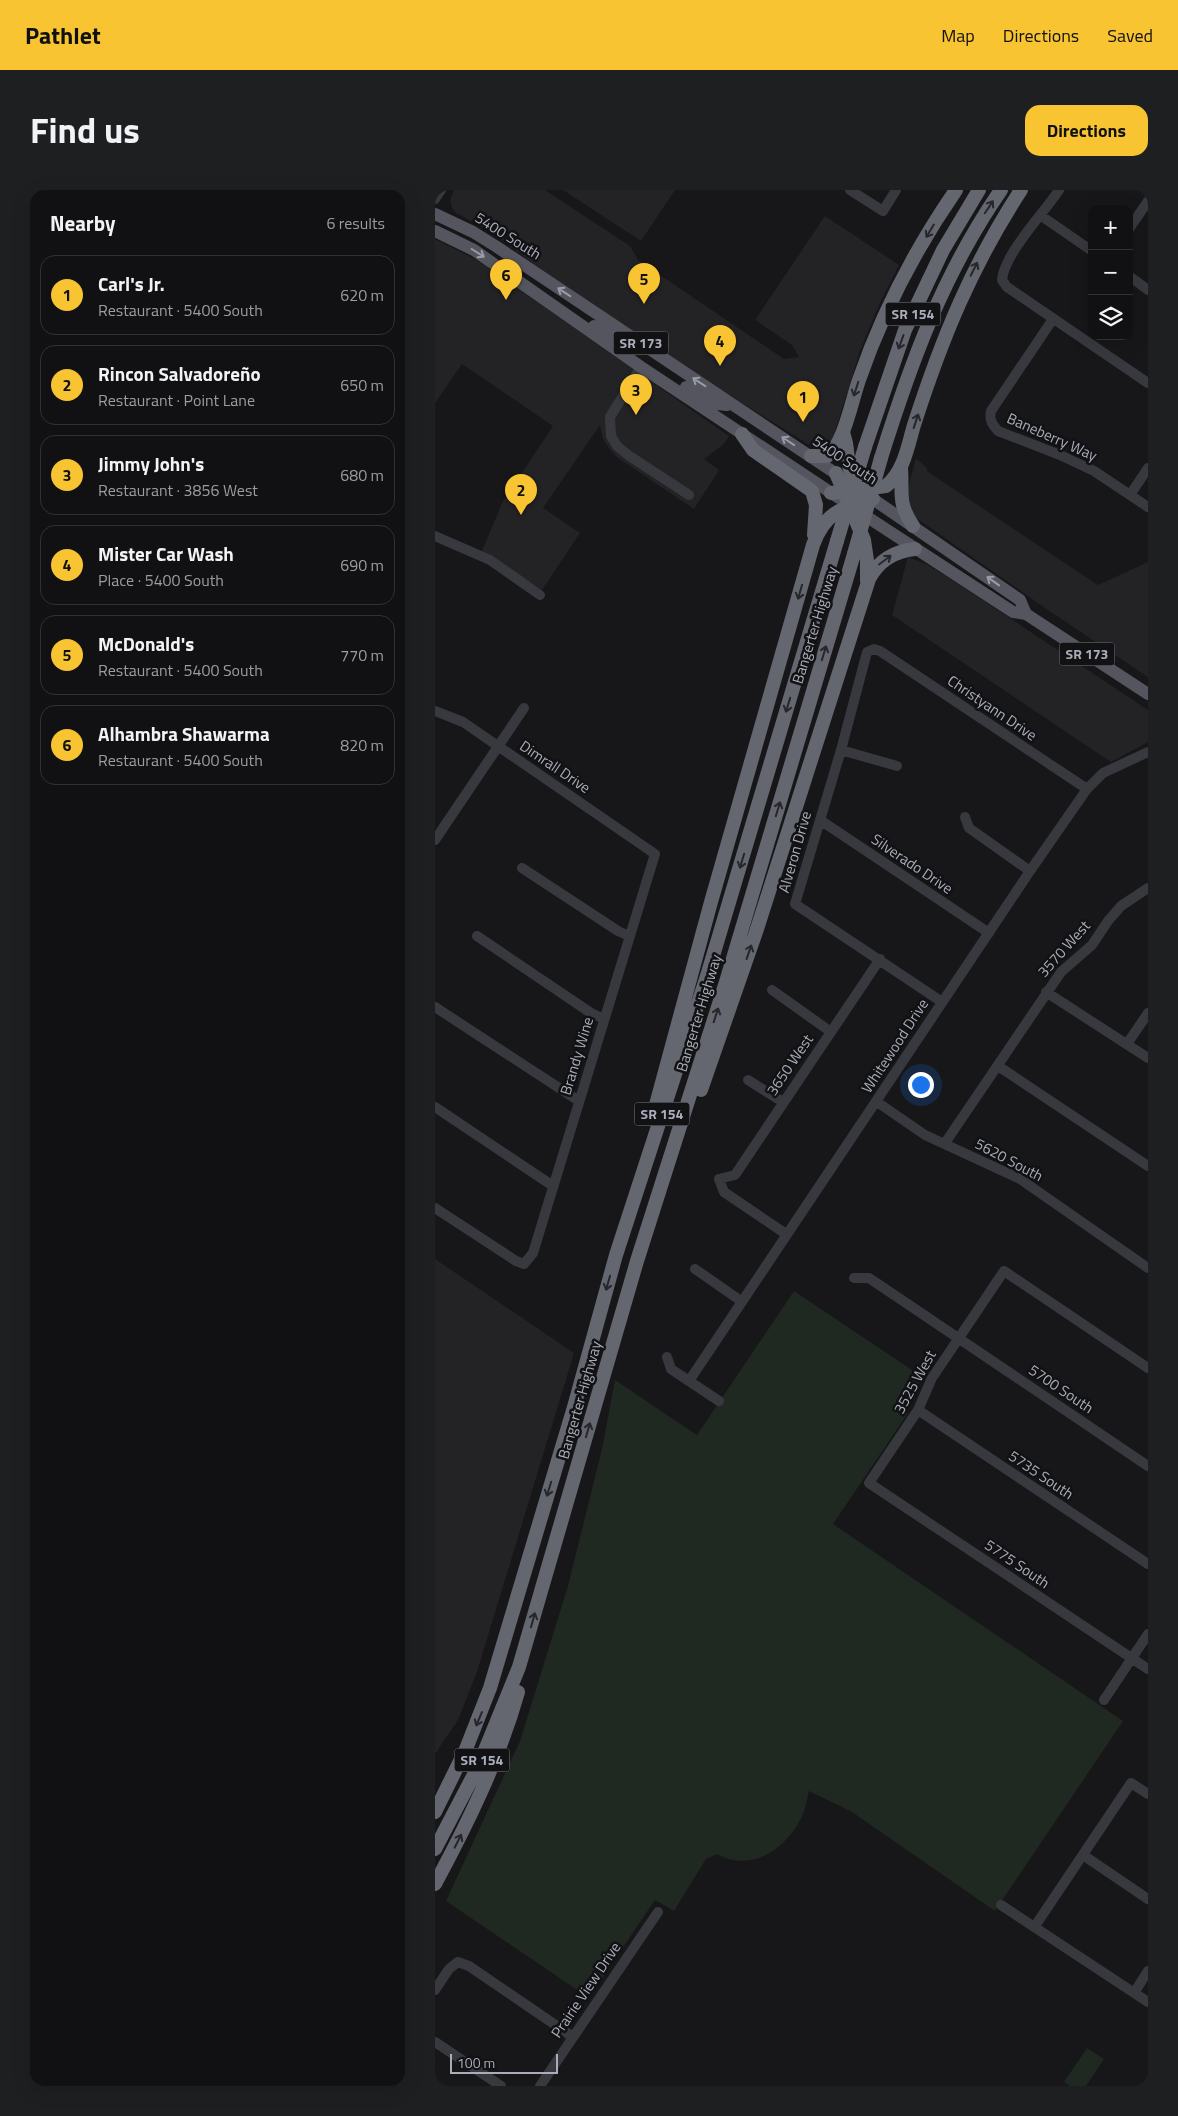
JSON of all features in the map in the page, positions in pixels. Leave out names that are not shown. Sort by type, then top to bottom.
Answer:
[{"type":"highway","points":[[811,456],[822,457],[831,454],[843,432],[859,378],[890,304],[922,243],[956,190]]},
{"type":"highway","name":"Bangerter Highway","points":[[435,1812],[466,1749],[493,1678],[574,1407],[616,1255],[707,976],[865,447],[905,330],[943,250],[979,190]]},
{"type":"highway","name":"Bangerter Highway","points":[[435,1849],[482,1759],[519,1667],[637,1261],[726,982],[903,387],[925,328],[951,272],[983,216],[1001,190]]},
{"type":"highway","points":[[913,526],[901,501],[901,467],[926,389],[956,307],[978,261],[1021,190]]},
{"type":"highway","points":[[843,432],[849,466],[844,490]]},
{"type":"highway","points":[[742,434],[753,450],[812,491],[816,505],[813,545]]},
{"type":"highway","points":[[844,490],[886,486],[901,467]]},
{"type":"highway","points":[[836,473],[844,490],[862,506]]},
{"type":"highway","points":[[616,1255],[623,1220],[711,902],[813,545],[822,524],[833,515],[862,506]]},
{"type":"highway","points":[[862,506],[860,529],[866,551],[867,586]]},
{"type":"highway","points":[[637,1261],[695,1106],[747,958],[867,586],[873,573],[885,560],[895,553],[915,550]]},
{"type":"highway","points":[[435,1884],[472,1812],[505,1734],[518,1691],[519,1667]]},
{"type":"highway","points":[[435,1795],[466,1749]]},
{"type":"main road","name":"5400 South","points":[[435,214],[489,242],[836,473]]},
{"type":"main road","name":"5400 South","points":[[435,231],[474,250],[641,367],[742,434],[844,490],[915,550],[1013,612],[1026,614],[1148,694]]},
{"type":"main road","points":[[571,318],[597,328],[646,357],[666,360]]},
{"type":"main road","points":[[641,367],[665,372],[695,393],[717,404],[736,407]]},
{"type":"main road","name":"5400 South","points":[[862,506],[913,526],[1020,600],[1026,614]]},
{"type":"street","points":[[435,199],[441,190]]},
{"type":"street","points":[[850,190],[883,211],[896,190]]},
{"type":"street","points":[[1059,190],[1006,266],[1002,280],[1007,287],[1148,382]]},
{"type":"street","points":[[1133,223],[1148,201]]},
{"type":"street","points":[[1040,215],[1088,247]]},
{"type":"street","points":[[1133,279],[1148,290]]},
{"type":"street","name":"Baneberry Way","points":[[1053,318],[991,411],[989,418],[998,431],[1060,455],[1094,471],[1130,495]]},
{"type":"street","points":[[641,367],[610,418],[611,436],[617,446],[628,455],[689,495]]},
{"type":"street","points":[[1148,468],[1130,495],[1148,507]]},
{"type":"street","points":[[435,536],[490,560],[540,595]]},
{"type":"street","name":"Alveron Drive","points":[[880,651],[874,649],[867,652],[841,750],[795,904],[942,1002]]},
{"type":"street","name":"Christyann Drive","points":[[880,651],[1087,789]]},
{"type":"street","points":[[435,840],[524,708]]},
{"type":"street","name":"Dimrall Drive","points":[[435,711],[463,722],[655,854]]},
{"type":"street","points":[[841,750],[897,766]]},
{"type":"street","name":"Whitewood Drive","points":[[689,1381],[1030,871],[1087,789],[1103,773],[1148,752]]},
{"type":"street","points":[[965,817],[969,828],[1030,871]]},
{"type":"street","name":"Silverado Drive","points":[[820,820],[989,933]]},
{"type":"street","name":"Brandy Wine","points":[[435,1208],[508,1257],[524,1264],[533,1253],[655,854]]},
{"type":"street","points":[[522,868],[618,932],[629,936]]},
{"type":"street","name":"3570 West","points":[[945,1143],[1061,972],[1092,945],[1114,913],[1148,888]]},
{"type":"street","points":[[477,936],[591,1013],[604,1019]]},
{"type":"street","name":"3650 West","points":[[786,1234],[724,1192],[719,1179],[735,1175],[880,959]]},
{"type":"street","points":[[772,990],[831,1032]]},
{"type":"street","points":[[1046,992],[1148,1058]]},
{"type":"street","points":[[435,1007],[579,1101]]},
{"type":"street","points":[[1127,1044],[1148,1013]]},
{"type":"street","points":[[998,1066],[1148,1166]]},
{"type":"street","points":[[749,1080],[783,1102]]},
{"type":"street","name":"5620 South","points":[[877,1102],[925,1135],[1020,1179],[1148,1268]]},
{"type":"street","points":[[435,1107],[553,1186]]},
{"type":"street","points":[[695,1270],[741,1301]]},
{"type":"street","name":"3525 West","points":[[869,1483],[918,1410],[932,1378],[1004,1271],[1148,1368]]},
{"type":"street","name":"5700 South","points":[[854,1278],[869,1278],[1148,1466]]},
{"type":"street","points":[[667,1357],[671,1369],[719,1401]]},
{"type":"street","name":"5735 South","points":[[918,1410],[1148,1564]]},
{"type":"street","name":"5775 South","points":[[869,1483],[1148,1669]]},
{"type":"street","points":[[1104,1700],[1148,1634]]},
{"type":"street","points":[[1035,1926],[1131,1783],[1148,1794]]},
{"type":"street","points":[[1083,1855],[1148,1899]]},
{"type":"street","points":[[1001,1905],[1148,2002]]},
{"type":"street","name":"Prairie View Drive","points":[[540,2086],[658,1912]]},
{"type":"street","points":[[435,1990],[449,1969],[458,1962],[469,1966],[573,2037]]},
{"type":"street","points":[[1134,1992],[1148,1971]]},
{"type":"street","points":[[435,2042],[501,2086]]},
{"type":"shaded area","points":[[454,190],[545,190],[630,246],[638,260],[784,359],[799,357],[792,345],[755,320],[825,216],[899,265],[879,305],[860,351],[832,441],[827,448],[808,444],[716,387],[541,269],[486,229],[456,213],[452,208],[450,200]]},
{"type":"shaded area","points":[[563,190],[675,190],[641,241]]},
{"type":"shaded area","points":[[435,239],[477,260],[729,436],[724,444],[704,459],[719,470],[694,509],[618,458],[603,439],[600,425],[543,508],[580,533],[542,590],[482,551],[503,501],[553,426],[462,364],[435,403]]},
{"type":"shaded area","points":[[916,458],[926,467],[928,472],[1098,585],[1148,562],[1148,677],[912,515],[906,496]]},
{"type":"shaded area","points":[[908,557],[928,565],[957,583],[1148,710],[1148,742],[1111,762],[892,615]]},
{"type":"shaded area","points":[[435,1259],[574,1353],[477,1672],[458,1720],[435,1754]]},
{"type":"shaded area","points":[[794,1291],[921,1376],[913,1398],[905,1411],[908,1413],[833,1524],[1123,1721],[995,1911],[852,1812],[809,1791],[804,1811],[797,1826],[789,1837],[768,1854],[756,1859],[743,1861],[717,1854],[706,1859],[674,1911],[655,1900],[589,1998],[446,1901],[520,1741],[568,1586],[602,1449],[615,1380],[697,1435]]},
{"type":"shaded area","points":[[1087,2048],[1104,2059],[1086,2086],[1070,2086],[1064,2082]]},
{"type":"place","name":"Alhambra Shawarma","points":[[506,300]]},
{"type":"place","name":"McDonald's","points":[[644,304]]},
{"type":"place","name":"Mister Car Wash","points":[[720,366]]},
{"type":"place","name":"Jimmy John's","points":[[636,415]]},
{"type":"place","name":"Carl's Jr.","points":[[803,422]]},
{"type":"place","name":"Rincon Salvadoreño","points":[[521,515]]}]
